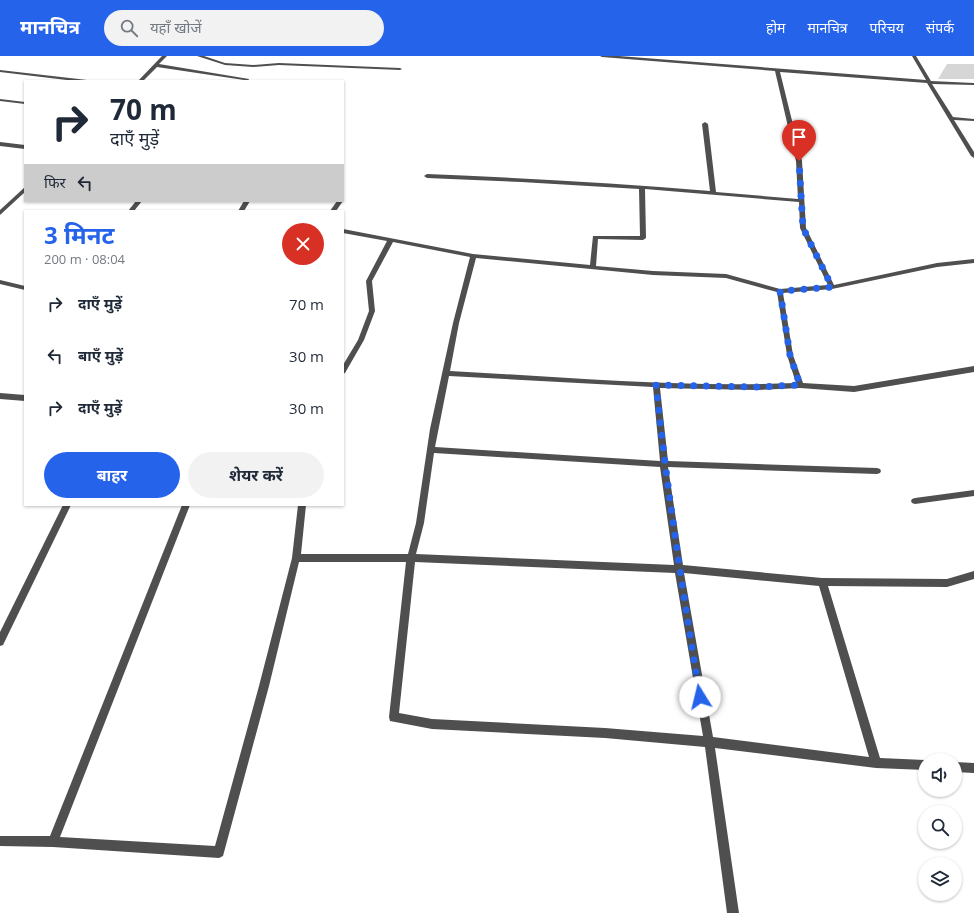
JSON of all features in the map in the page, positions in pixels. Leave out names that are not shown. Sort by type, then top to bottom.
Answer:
[{"type":"street","points":[[141,80],[165,56]]},
{"type":"street","points":[[199,56],[225,64],[253,66],[279,64],[400,70]]},
{"type":"street","points":[[602,56],[929,82],[974,84]]},
{"type":"street","points":[[914,56],[974,156]]},
{"type":"street","points":[[156,65],[247,79],[246,80]]},
{"type":"street","points":[[777,69],[799,161],[803,228],[832,287]]},
{"type":"street","points":[[0,71],[78,80]]},
{"type":"street","points":[[0,100],[24,103]]},
{"type":"street","points":[[951,118],[974,120]]},
{"type":"street","points":[[705,124],[713,192]]},
{"type":"street","points":[[0,144],[24,147]]},
{"type":"street","points":[[427,176],[521,179],[642,187],[713,192],[802,201]]},
{"type":"street","points":[[593,267],[595,237],[643,238],[642,187]]},
{"type":"street","points":[[0,213],[24,191]]},
{"type":"street","points":[[132,210],[138,202]]},
{"type":"street","points":[[344,231],[473,256],[653,273],[726,276],[780,291],[832,287],[937,265],[974,261]]},
{"type":"street","points":[[344,369],[361,340],[372,311],[369,281],[391,240]]},
{"type":"street","points":[[473,256],[446,373],[431,450],[420,523],[410,558],[394,717],[432,724],[605,733],[709,742],[876,763],[918,765]]},
{"type":"street","points":[[0,282],[24,288]]},
{"type":"street","points":[[780,291],[790,355],[800,385]]},
{"type":"street","points":[[446,373],[656,385],[757,387],[800,385],[854,389],[974,369]]},
{"type":"street","points":[[656,385],[664,464],[679,570],[709,742],[733,913]]},
{"type":"street","points":[[0,396],[24,398]]},
{"type":"street","points":[[431,450],[664,464],[877,471]]},
{"type":"street","points":[[915,501],[974,493]]},
{"type":"street","points":[[0,642],[67,506]]},
{"type":"street","points":[[53,842],[186,506]]},
{"type":"street","points":[[0,841],[53,842],[219,852],[264,686],[296,558],[302,506]]},
{"type":"street","points":[[296,558],[410,558],[679,570],[822,582],[947,583],[974,575]]},
{"type":"street","points":[[822,582],[876,763]]},
{"type":"street","points":[[962,767],[974,768]]},
{"type":"shaded area","points":[[947,64],[974,64],[974,79],[938,79]]},
{"type":"route","points":[[700,697],[679,570],[669,489],[664,464],[656,385],[757,387],[800,385],[790,355],[780,291],[832,287],[803,228],[799,161]]}]
